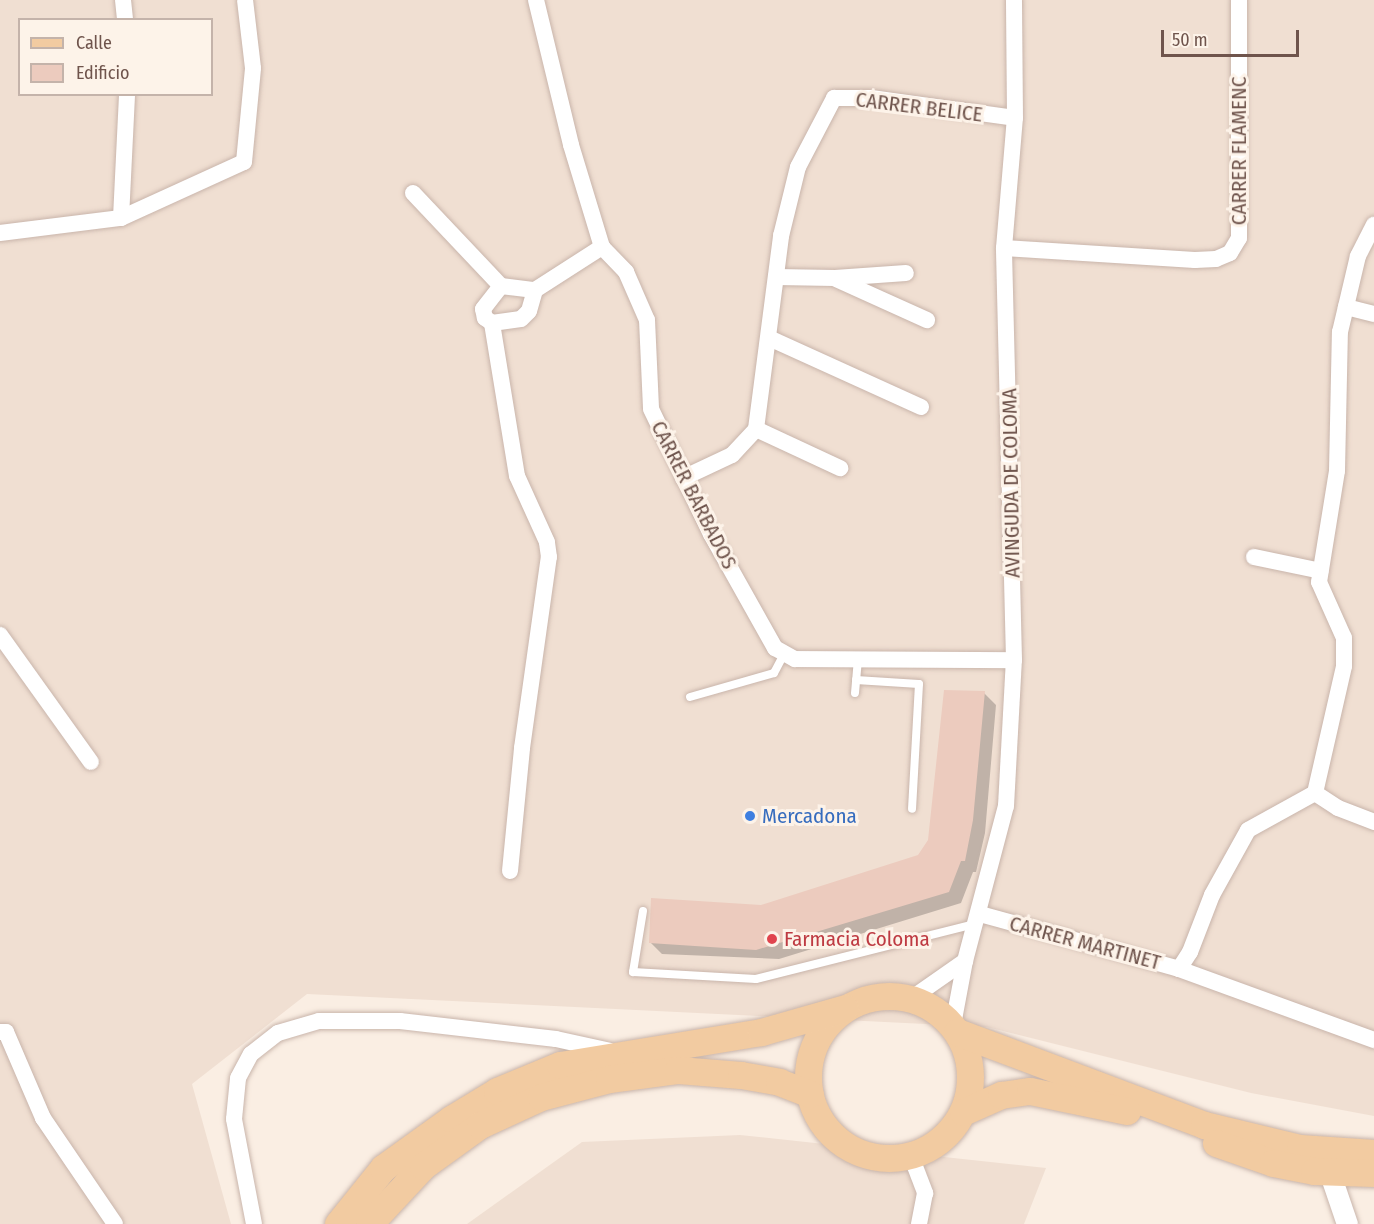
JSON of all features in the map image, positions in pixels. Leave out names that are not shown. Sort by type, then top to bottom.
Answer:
[{"type":"main road","points":[[339,1224],[383,1168],[450,1119],[497,1091],[560,1065],[616,1053],[761,1032],[845,1008],[866,999],[889,995],[912,998],[928,1005],[955,1029],[1204,1125],[1300,1148],[1374,1153]]},
{"type":"main road","points":[[845,1008],[826,1024],[814,1045],[808,1069],[810,1094],[819,1118],[836,1139],[851,1148],[884,1158],[911,1156],[932,1147],[950,1132],[963,1112],[970,1076],[969,1058],[955,1029]]},
{"type":"main road","points":[[369,1224],[423,1166],[480,1125],[541,1097],[609,1079],[678,1070],[741,1075],[779,1082],[810,1094]]},
{"type":"main road","points":[[963,1112],[1001,1095],[1030,1091],[1107,1104],[1273,1163],[1329,1171],[1374,1173]]},
{"type":"street","points":[[123,0],[125,18]]},
{"type":"street","points":[[0,233],[121,218],[244,162],[254,68],[245,0]]},
{"type":"street","points":[[413,193],[501,286],[535,290],[602,247],[571,145],[536,0]]},
{"type":"street","name":"AVINGUDA DE COLOMA","points":[[955,1029],[965,961],[978,919],[1006,806],[1014,660],[1005,248],[1015,118],[1014,0]]},
{"type":"street","name":"CARRER FLAMENC","points":[[1005,248],[1195,260],[1216,259],[1230,253],[1239,238],[1239,0]]},
{"type":"street","points":[[121,218],[127,96]]},
{"type":"street","name":"CARRER BELICE","points":[[756,429],[781,236],[798,167],[834,98],[871,98],[1015,118]]},
{"type":"street","points":[[1374,225],[1358,256],[1340,332],[1337,471],[1319,582],[1344,638],[1344,666],[1315,793],[1338,808],[1374,822]]},
{"type":"street","name":"CARRER BARBADOS","points":[[602,247],[627,272],[647,320],[651,409],[683,478],[757,617],[775,648],[784,654]]},
{"type":"street","points":[[777,277],[835,278],[906,273]]},
{"type":"street","points":[[835,278],[927,320]]},
{"type":"street","points":[[501,286],[483,309],[485,318],[492,323],[521,319],[529,311],[535,290]]},
{"type":"street","points":[[1346,307],[1374,314]]},
{"type":"street","points":[[492,323],[517,476],[547,542],[549,557],[522,748],[510,871]]},
{"type":"street","points":[[769,338],[921,406]]},
{"type":"street","points":[[683,478],[732,455],[756,429],[840,468]]},
{"type":"street","points":[[1254,557],[1321,571]]},
{"type":"street","points":[[0,635],[91,762]]},
{"type":"street","points":[[784,654],[795,659],[1014,660]]},
{"type":"street","name":"CARRER MARTINET","points":[[978,919],[1179,969],[1190,952],[1212,895],[1248,830],[1315,793]]},
{"type":"street","points":[[912,998],[965,961]]},
{"type":"street","points":[[1179,969],[1374,1040]]},
{"type":"street","points":[[254,1224],[234,1119],[238,1078],[251,1054],[278,1033],[319,1021],[400,1021],[556,1039],[616,1053]]},
{"type":"street","points":[[0,1032],[6,1032],[43,1118],[115,1224]]},
{"type":"street","points":[[911,1156],[925,1193],[919,1224]]},
{"type":"street","points":[[1329,1171],[1347,1224]]},
{"type":"lane","points":[[690,697],[774,673],[784,654]]},
{"type":"lane","points":[[855,693],[858,659]]},
{"type":"lane","points":[[856,680],[919,684],[912,809]]},
{"type":"lane","points":[[643,911],[633,972],[756,979],[978,919]]},
{"type":"shaded area","points":[[0,0],[1374,0],[1374,1116],[1251,1093],[987,1027],[307,994],[192,1084],[231,1224],[0,1224]]},
{"type":"shaded area","points":[[740,1135],[1046,1168],[1024,1224],[467,1224],[582,1142]]},
{"type":"building","points":[[944,690],[985,691],[973,820],[965,861],[961,861],[949,892],[756,950],[649,943],[651,898],[761,905],[918,855],[928,840]]},
{"type":"place","name":"Mercadona","points":[[750,816]]},
{"type":"place","name":"Farmacia Coloma","points":[[772,939]]}]
